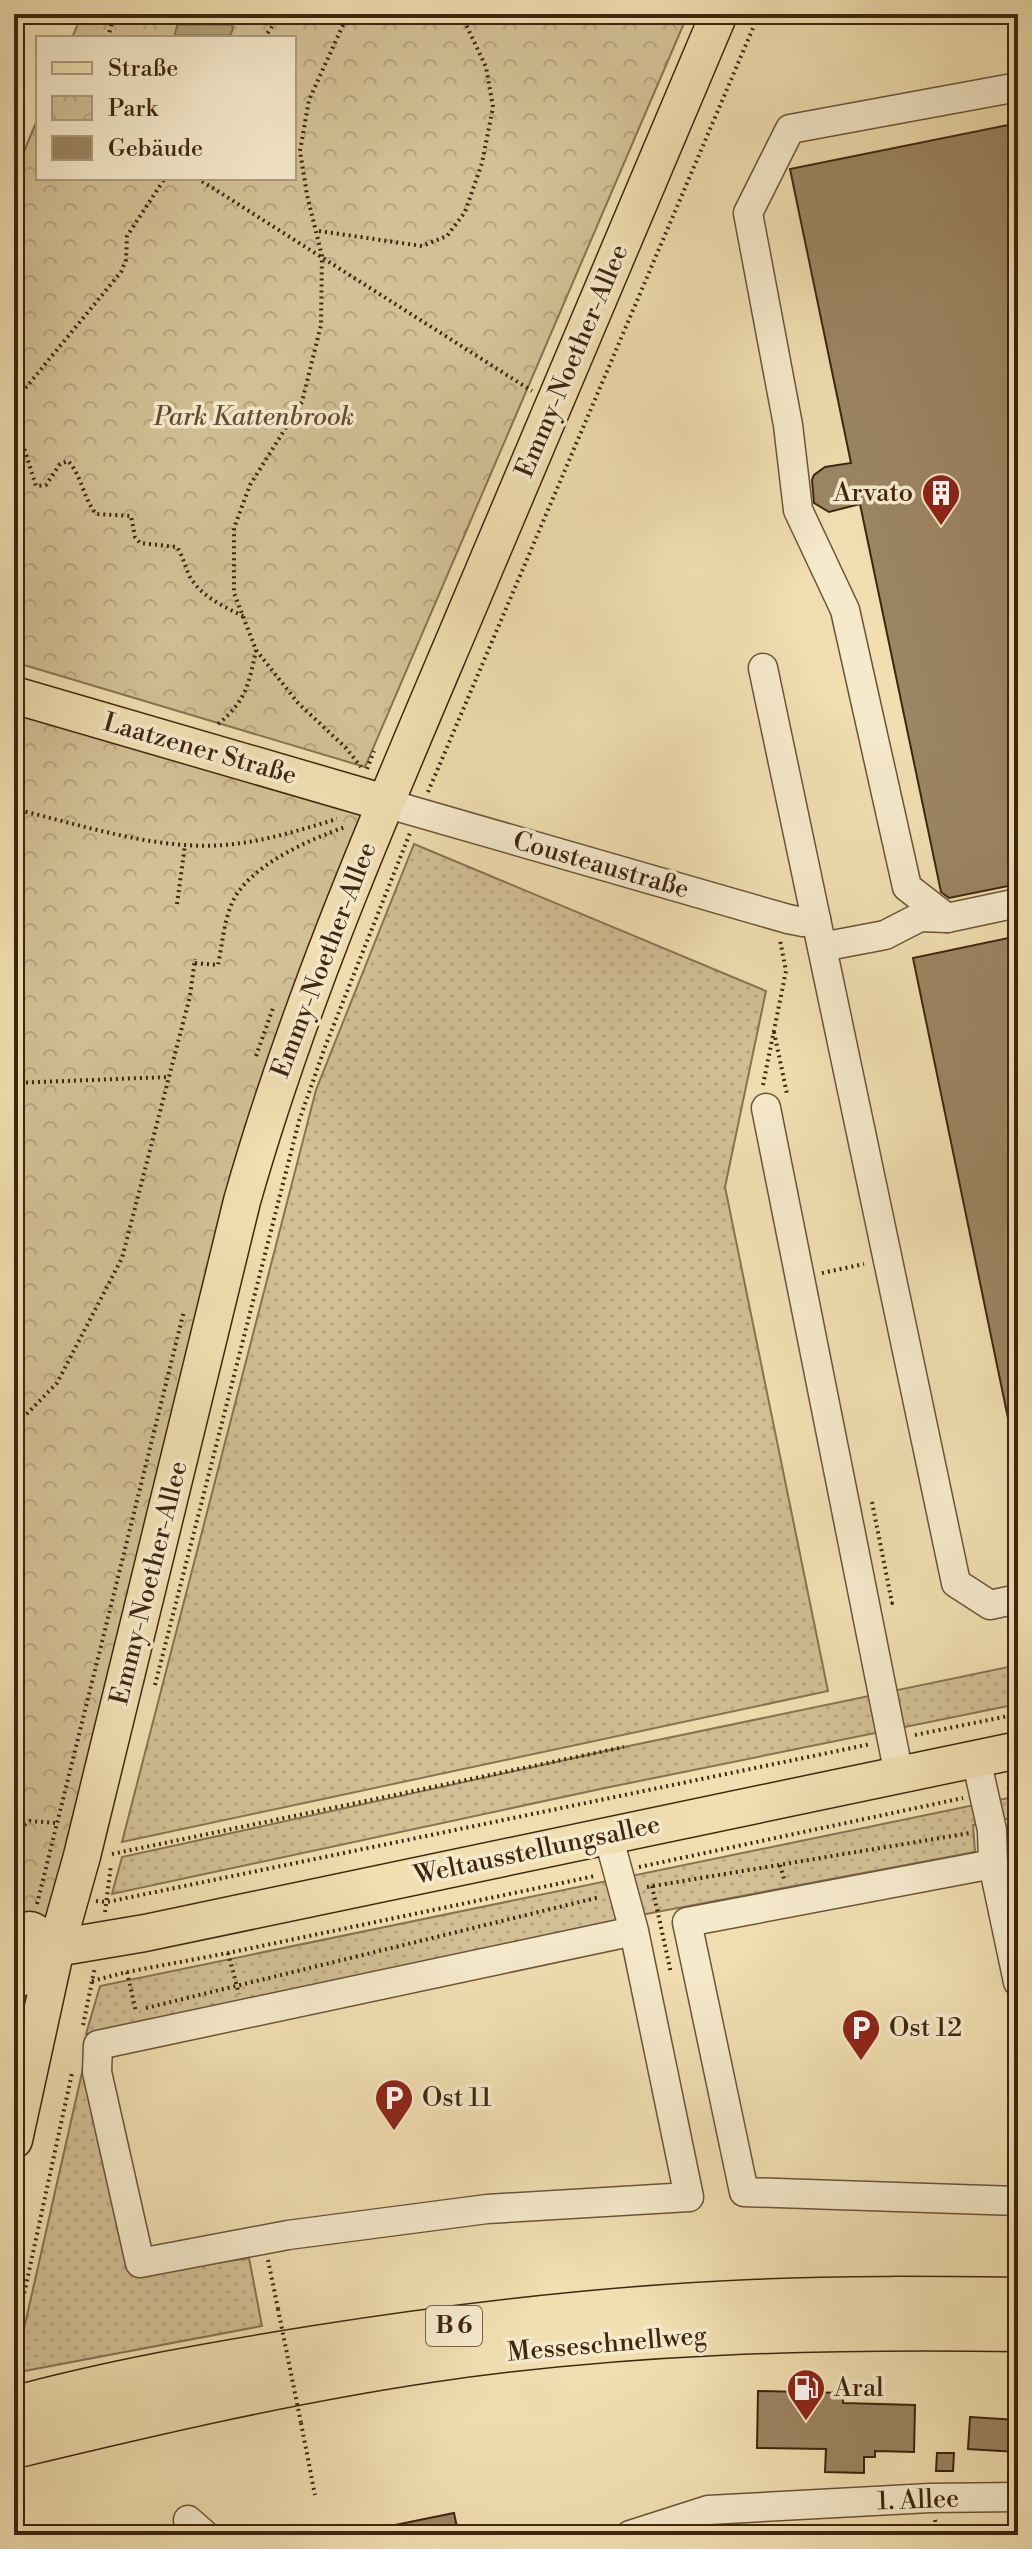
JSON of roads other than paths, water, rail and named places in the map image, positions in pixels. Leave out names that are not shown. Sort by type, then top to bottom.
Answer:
[{"type":"highway","points":[[14,1935],[30,1933],[56,1948],[19,1975],[14,1975]]},
{"type":"highway","name":"Messeschnellweg","points":[[16,2421],[262,2356],[432,2329],[518,2319],[756,2301],[1018,2299]]},
{"type":"highway","name":"Messeschnellweg","points":[[16,2421],[267,2389],[431,2361],[524,2350],[756,2332],[895,2328],[1018,2330]]},
{"type":"main road","name":"Emmy-Noether-Allee","points":[[14,2140],[56,1948],[82,1856],[238,1216],[269,1106],[300,1015],[385,803],[719,14]]},
{"type":"main road","name":"Laatzener Straße","points":[[14,695],[385,803]]},
{"type":"main road","name":"Weltausstellungsallee","points":[[56,1948],[145,1933],[1018,1750]]},
{"type":"street","points":[[947,918],[907,887],[845,610],[798,510],[788,425],[748,213],[790,129],[1018,87]]},
{"type":"street","points":[[763,668],[956,1583],[990,1605],[1018,1599]]},
{"type":"street","name":"Cousteaustraße","points":[[385,803],[803,922],[819,933],[885,935],[920,917],[947,918],[1018,903]]},
{"type":"street","points":[[766,1108],[899,1775]]},
{"type":"street","points":[[976,1759],[992,1830],[993,1864],[1018,1982]]},
{"type":"street","points":[[608,1835],[634,1931],[689,2197],[487,2209],[288,2235],[140,2263],[97,2072],[98,2045],[140,2023],[245,2014],[634,1931]]},
{"type":"street","points":[[993,1864],[687,1922],[744,2192],[1018,2201]]},
{"type":"street","name":"1. Allee","points":[[630,2535],[708,2510],[930,2498],[1018,2497]]},
{"type":"place","name":"Arvato","points":[[941,527]]},
{"type":"place","name":"Ost 12","points":[[861,2062]]},
{"type":"place","name":"Ost 11","points":[[394,2132]]},
{"type":"place","name":"Aral","points":[[806,2422]]},
{"type":"park label","name":"Park Kattenbrook","points":[[254,417]]}]
